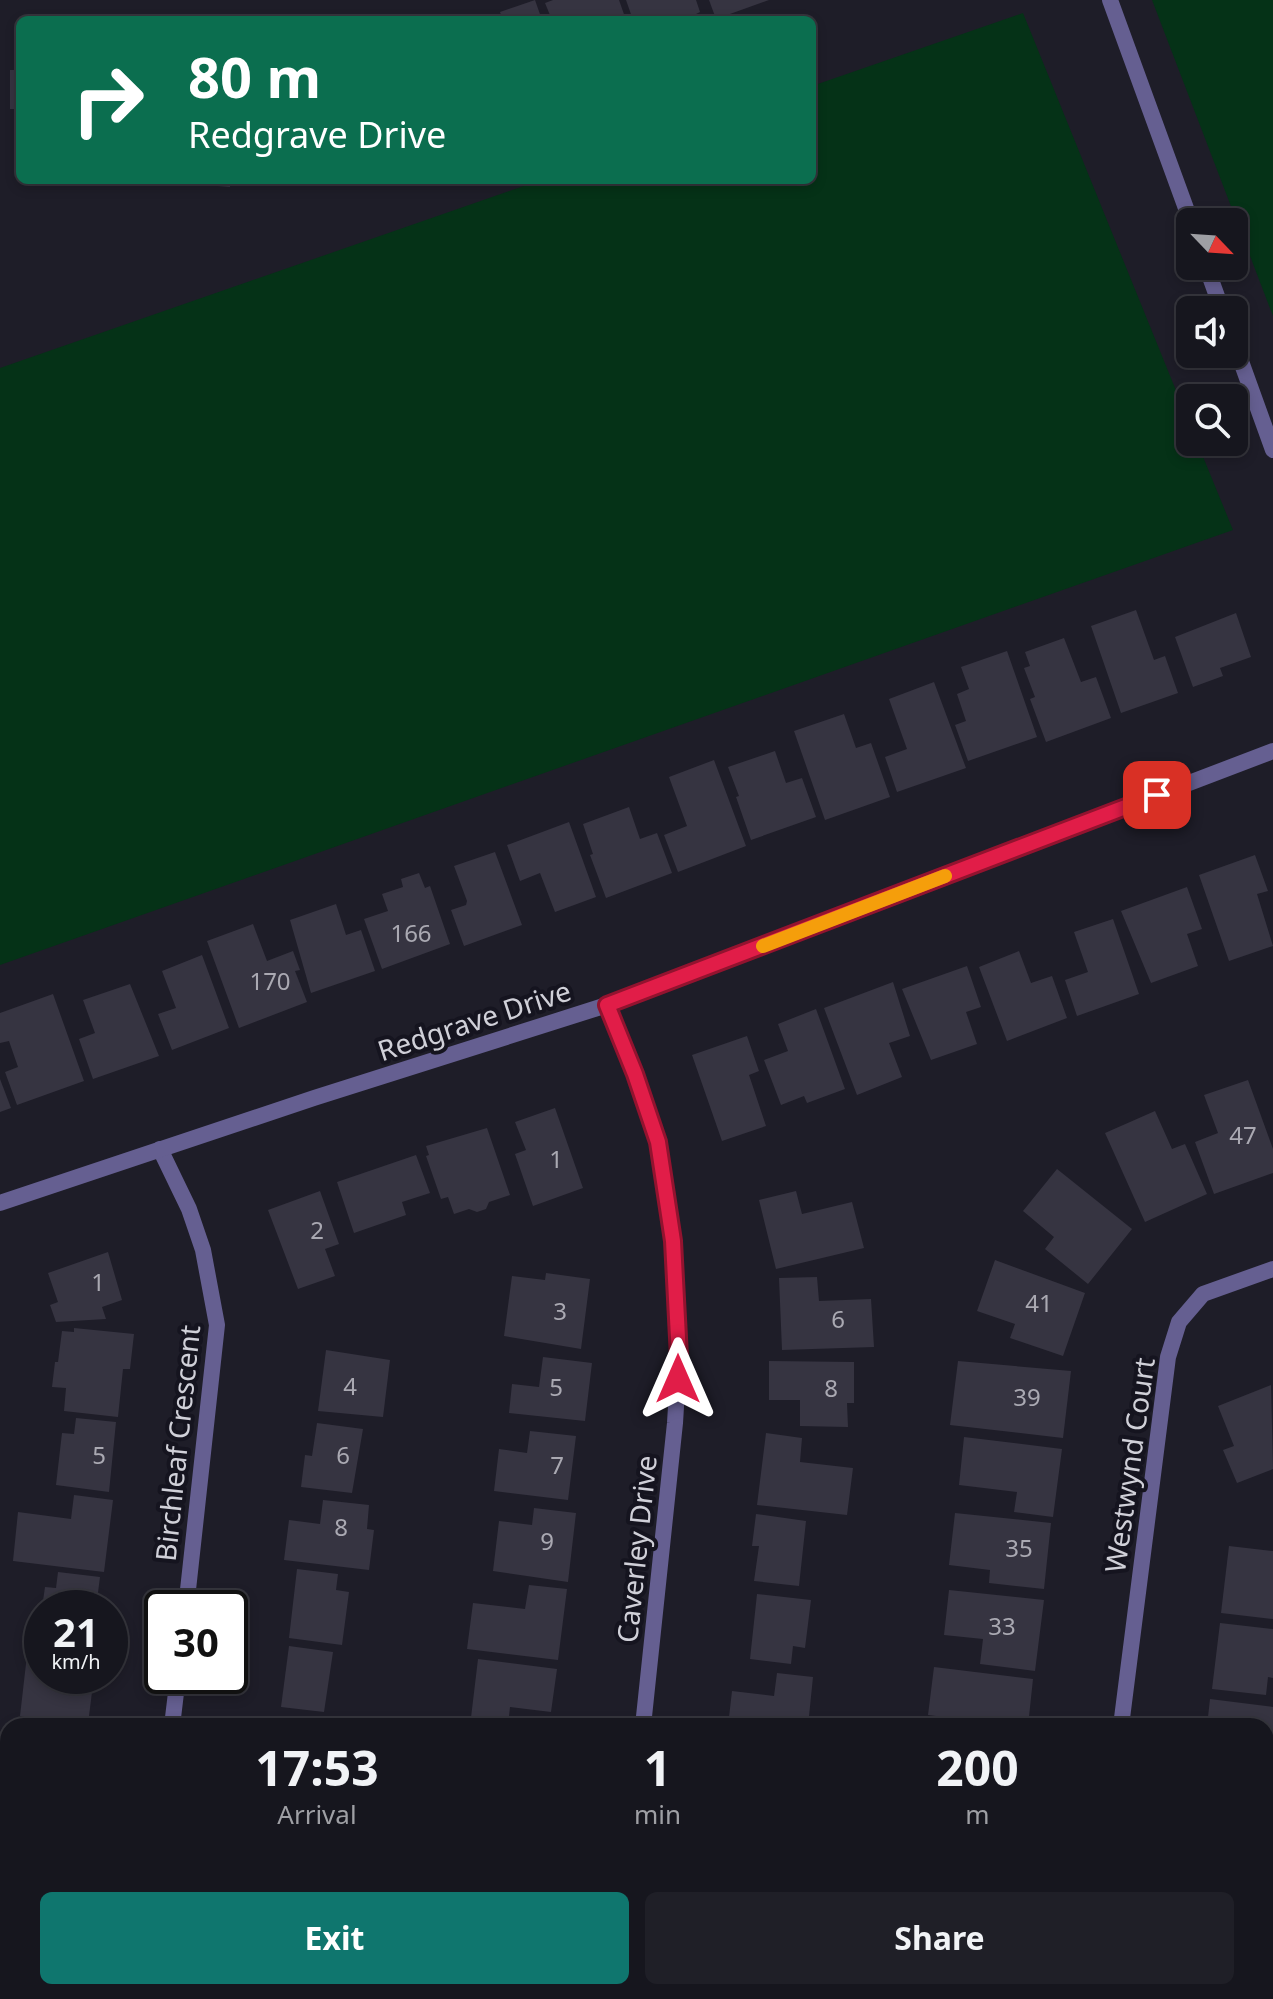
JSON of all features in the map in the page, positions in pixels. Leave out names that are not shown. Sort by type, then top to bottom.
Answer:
[{"type":"street","points":[[1110,0],[1186,208]]},
{"type":"street","points":[[1243,368],[1273,450]]},
{"type":"street","name":"Redgrave Drive","points":[[0,1203],[607,1005],[1273,751]]},
{"type":"street","name":"Caverley Drive","points":[[607,1005],[658,1142],[673,1241],[679,1357],[675,1423],[644,1718]]},
{"type":"street","name":"Birchleaf Crescent","points":[[160,1149],[189,1209],[203,1250],[217,1325],[188,1590]]},
{"type":"street","name":"Westwynd Court","points":[[1122,1718],[1168,1357],[1179,1322],[1203,1294],[1273,1269]]},
{"type":"street","points":[[173,1718],[176,1694]]},
{"type":"green space","points":[[1152,0],[1273,0],[1273,316],[1248,251],[1248,208],[1232,208]]},
{"type":"green space","points":[[1023,13],[1176,390],[1176,456],[1203,456],[1233,530],[0,965],[0,368],[529,184],[816,184],[816,85]]},
{"type":"building","points":[[535,0],[541,16],[502,16],[500,12]]},
{"type":"building","points":[[553,0],[619,0],[625,16],[550,16],[545,3]]},
{"type":"building","points":[[626,0],[696,0],[700,12],[692,16],[632,16]]},
{"type":"building","points":[[709,0],[769,0],[724,16],[715,16]]},
{"type":"building","points":[[10,70],[16,70],[16,109],[10,109]]},
{"type":"building","points":[[193,184],[230,184],[230,187]]},
{"type":"building","points":[[1136,610],[1154,660],[1165,656],[1178,693],[1121,713],[1091,626]]},
{"type":"building","points":[[1236,613],[1251,657],[1220,668],[1223,676],[1193,687],[1175,637]]},
{"type":"building","points":[[1064,638],[1081,682],[1096,677],[1111,718],[1046,742],[1030,699],[1035,697],[1024,668],[1030,666],[1025,652]]},
{"type":"building","points":[[1007,651],[1037,737],[968,761],[955,725],[966,721],[957,694],[969,689],[961,667]]},
{"type":"building","points":[[934,682],[966,768],[897,792],[885,757],[907,749],[889,699]]},
{"type":"building","points":[[844,714],[856,748],[871,743],[890,797],[825,820],[794,731]]},
{"type":"building","points":[[775,751],[786,783],[802,778],[816,817],[751,840],[728,767]]},
{"type":"building","points":[[714,760],[746,846],[678,872],[664,835],[687,826],[669,777]]},
{"type":"building","points":[[629,807],[640,839],[657,833],[672,873],[606,898],[590,855],[593,854],[583,824]]},
{"type":"building","points":[[569,822],[596,897],[555,912],[540,873],[520,881],[507,845]]},
{"type":"building","points":[[495,852],[522,925],[464,946],[451,910],[466,905],[467,901],[454,866]]},
{"type":"building","points":[[1255,855],[1268,891],[1257,894],[1273,946],[1229,961],[1199,875]]},
{"type":"building","points":[[419,873],[425,888],[430,886],[450,944],[382,969],[364,919],[388,911],[382,894],[403,887],[401,879]]},
{"type":"building","points":[[1187,887],[1202,929],[1187,934],[1198,966],[1151,983],[1121,911]]},
{"type":"building","points":[[336,904],[346,935],[361,930],[375,971],[311,993],[290,920]]},
{"type":"building","points":[[1113,919],[1139,994],[1077,1016],[1065,980],[1088,972],[1074,932]]},
{"type":"building","points":[[253,924],[267,961],[293,951],[300,970],[295,971],[307,1002],[239,1028],[207,941]]},
{"type":"building","points":[[1019,951],[1031,983],[1052,976],[1067,1018],[1007,1041],[979,967]]},
{"type":"building","points":[[202,955],[229,1028],[172,1050],[158,1014],[176,1008],[162,971]]},
{"type":"building","points":[[967,966],[981,1007],[966,1012],[977,1044],[931,1060],[902,989]]},
{"type":"building","points":[[893,982],[910,1036],[889,1043],[902,1077],[857,1095],[824,1008]]},
{"type":"building","points":[[130,984],[159,1056],[93,1079],[79,1039],[95,1033],[83,1000]]},
{"type":"building","points":[[53,994],[84,1081],[17,1105],[5,1072],[18,1067],[9,1041],[0,1043],[0,1013]]},
{"type":"building","points":[[816,1009],[845,1089],[807,1103],[804,1096],[781,1105],[764,1060],[788,1051],[778,1024]]},
{"type":"building","points":[[747,1036],[759,1071],[749,1075],[766,1126],[722,1141],[692,1055]]},
{"type":"building","points":[[0,1079],[11,1108],[0,1112]]},
{"type":"building","points":[[1248,1080],[1273,1149],[1273,1173],[1214,1194],[1195,1142],[1218,1133],[1204,1095]]},
{"type":"building","points":[[555,1108],[583,1188],[533,1206],[515,1154],[526,1150],[515,1122]]},
{"type":"building","points":[[1155,1111],[1172,1149],[1185,1144],[1207,1194],[1145,1222],[1105,1133]]},
{"type":"building","points":[[487,1128],[510,1195],[489,1202],[486,1209],[477,1212],[469,1209],[454,1214],[448,1197],[441,1199],[426,1156],[429,1155],[426,1146]]},
{"type":"building","points":[[416,1155],[430,1193],[402,1202],[406,1215],[354,1233],[337,1182]]},
{"type":"building","points":[[1057,1169],[1132,1229],[1088,1284],[1045,1249],[1054,1237],[1023,1211]]},
{"type":"building","points":[[320,1191],[339,1244],[325,1249],[335,1276],[298,1289],[268,1210]]},
{"type":"building","points":[[796,1191],[802,1214],[852,1202],[864,1248],[776,1269],[759,1200]]},
{"type":"building","points":[[108,1252],[122,1300],[102,1307],[106,1319],[56,1322],[50,1305],[58,1302],[48,1273]]},
{"type":"building","points":[[995,1260],[1085,1293],[1063,1356],[1010,1338],[1015,1324],[977,1311]]},
{"type":"building","points":[[546,1273],[590,1279],[581,1349],[504,1336],[512,1276],[545,1280]]},
{"type":"building","points":[[817,1277],[819,1301],[871,1299],[874,1347],[782,1350],[779,1278]]},
{"type":"building","points":[[74,1328],[134,1334],[130,1369],[123,1369],[118,1417],[64,1411],[66,1388],[52,1387],[62,1331],[74,1332]]},
{"type":"building","points":[[326,1350],[390,1360],[383,1417],[318,1411]]},
{"type":"building","points":[[543,1357],[592,1363],[585,1421],[509,1413],[512,1384],[539,1387]]},
{"type":"building","points":[[769,1361],[854,1362],[854,1403],[847,1403],[848,1427],[800,1426],[800,1400],[769,1400]]},
{"type":"building","points":[[958,1361],[1071,1371],[1063,1438],[950,1425]]},
{"type":"building","points":[[1271,1385],[1273,1469],[1237,1483],[1223,1450],[1234,1446],[1218,1406]]},
{"type":"building","points":[[76,1418],[116,1422],[109,1492],[56,1485],[62,1433],[74,1434]]},
{"type":"building","points":[[317,1423],[363,1429],[352,1493],[301,1487],[305,1455],[312,1456]]},
{"type":"building","points":[[530,1431],[576,1436],[568,1500],[494,1491],[499,1449],[527,1453]]},
{"type":"building","points":[[766,1433],[802,1438],[800,1462],[853,1468],[847,1515],[757,1505]]},
{"type":"building","points":[[964,1437],[1062,1449],[1053,1517],[1014,1512],[1017,1492],[959,1485]]},
{"type":"building","points":[[74,1495],[113,1500],[104,1572],[13,1561],[18,1512],[71,1519]]},
{"type":"building","points":[[323,1500],[369,1505],[367,1529],[374,1530],[369,1570],[284,1560],[289,1520],[320,1524]]},
{"type":"building","points":[[534,1508],[576,1513],[568,1582],[493,1571],[499,1521],[532,1525]]},
{"type":"building","points":[[955,1513],[1051,1523],[1044,1589],[989,1583],[990,1570],[949,1565]]},
{"type":"building","points":[[756,1514],[806,1521],[799,1586],[754,1581],[759,1546],[752,1546]]},
{"type":"building","points":[[1229,1546],[1273,1551],[1273,1619],[1221,1613]]},
{"type":"building","points":[[297,1569],[338,1574],[336,1590],[349,1592],[342,1645],[289,1638]]},
{"type":"building","points":[[58,1572],[100,1577],[98,1590],[45,1590],[45,1587],[56,1588]]},
{"type":"building","points":[[529,1585],[567,1589],[558,1660],[467,1649],[473,1603],[525,1609]]},
{"type":"building","points":[[949,1590],[1044,1600],[1035,1671],[980,1664],[983,1639],[944,1635]]},
{"type":"building","points":[[757,1594],[811,1600],[805,1648],[793,1646],[791,1664],[750,1659]]},
{"type":"building","points":[[1220,1623],[1273,1629],[1273,1678],[1268,1677],[1266,1695],[1212,1689]]},
{"type":"building","points":[[289,1646],[333,1652],[324,1712],[281,1707]]},
{"type":"building","points":[[478,1659],[557,1669],[551,1712],[510,1707],[509,1718],[471,1718]]},
{"type":"building","points":[[934,1667],[1033,1679],[1029,1718],[928,1715]]},
{"type":"building","points":[[777,1673],[813,1677],[809,1718],[729,1718],[732,1691],[774,1696]]},
{"type":"building","points":[[24,1681],[24,1694],[92,1694],[89,1718],[20,1716]]},
{"type":"building","points":[[1210,1699],[1273,1707],[1273,1718],[1208,1718]]},
{"type":"slow traffic","points":[[763,946],[945,876]]},
{"type":"route","points":[[678,1379],[673,1241],[658,1142],[607,1005],[1157,795]]}]
